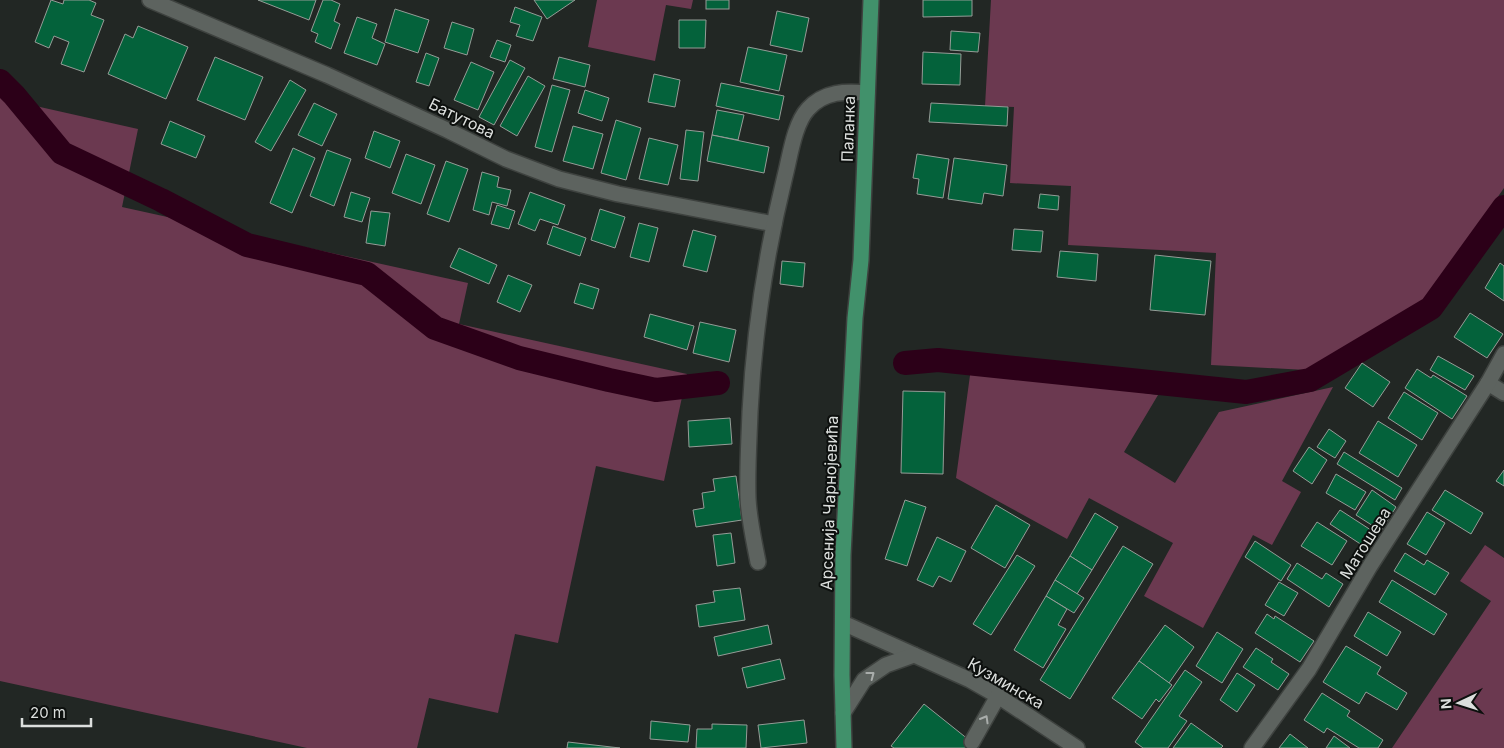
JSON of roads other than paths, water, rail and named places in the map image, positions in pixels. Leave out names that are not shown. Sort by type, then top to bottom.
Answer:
[{"type":"main road","name":"Паланка","points":[[861,260],[871,0]]},
{"type":"main road","name":"Арсенија Чарнојевића","points":[[844,748],[843,555],[855,318],[861,260]]},
{"type":"street","name":"Батутова","points":[[150,0],[327,75],[506,159],[559,179],[618,194],[774,224]]},
{"type":"street","points":[[758,562],[748,500],[747,466],[755,340],[774,224],[798,127],[807,109],[815,102],[834,92],[867,93]]},
{"type":"street","name":"Матошева","points":[[1252,748],[1309,669],[1376,558],[1488,383],[1504,354]]},
{"type":"street","points":[[1488,383],[1504,379]]},
{"type":"street","points":[[1488,383],[1504,393]]},
{"type":"street","name":"Кузминска","points":[[843,623],[970,680],[998,696],[1077,748]]},
{"type":"street","points":[[843,713],[864,680],[886,665],[914,655]]},
{"type":"street","points":[[972,742],[998,696]]},
{"type":"waterway","points":[[0,81],[62,153],[161,200],[247,245],[367,274],[435,328],[519,358],[656,390],[718,383]]},
{"type":"waterway","points":[[905,363],[938,360],[1246,392],[1310,380],[1431,308],[1504,207]]}]
